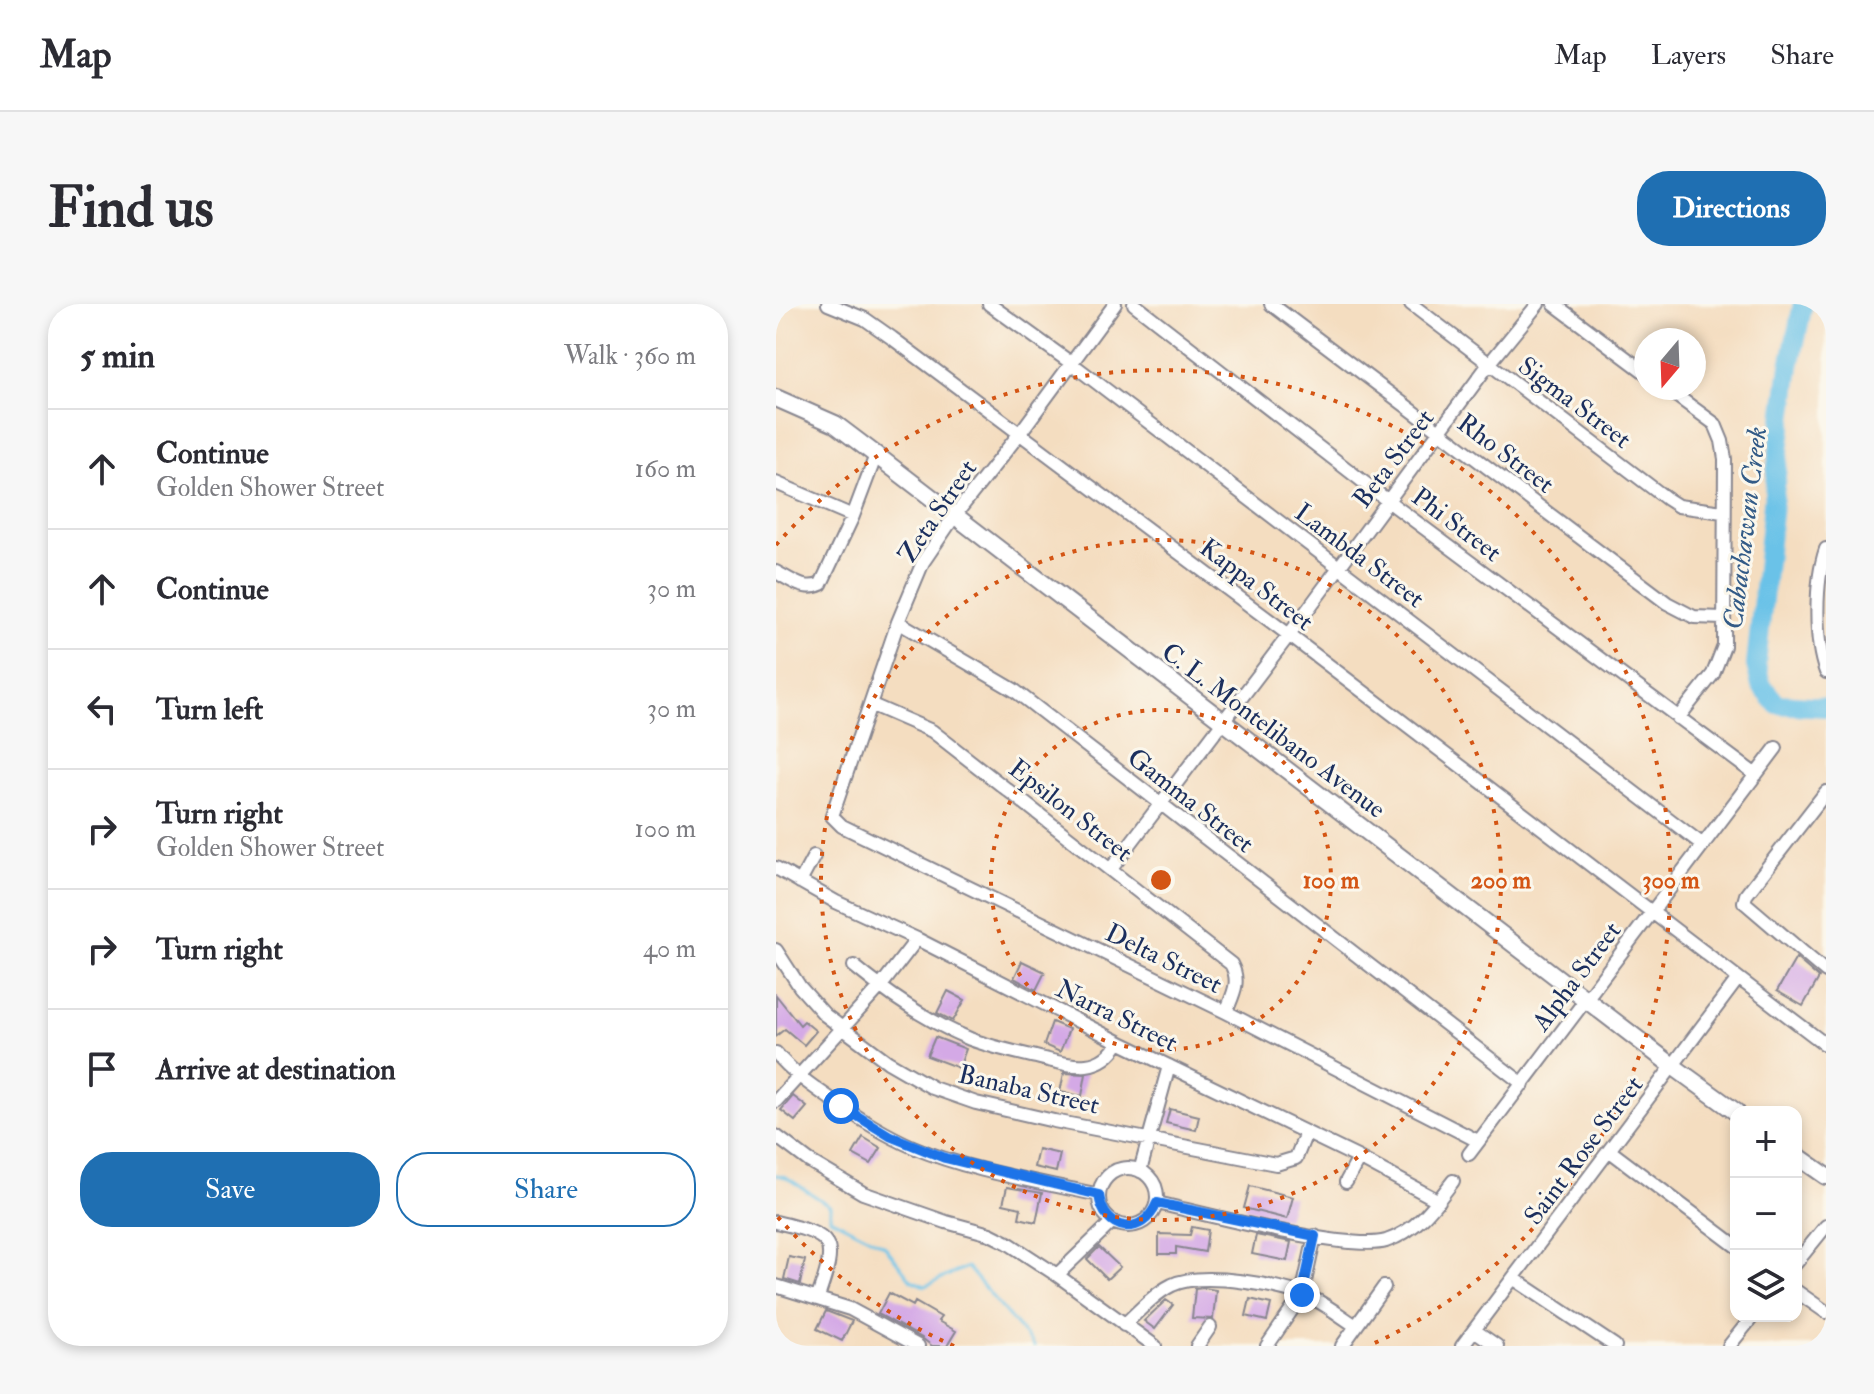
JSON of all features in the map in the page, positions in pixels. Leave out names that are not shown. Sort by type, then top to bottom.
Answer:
[{"type":"street","name":"Kappa Street","points":[[828,304],[865,319],[1020,433],[1826,1045]]},
{"type":"street","name":"Lambda Street","points":[[989,304],[1339,566],[1703,845]]},
{"type":"street","name":"Zeta Street","points":[[832,816],[833,805],[872,705],[898,622],[923,562],[1115,304]]},
{"type":"street","name":"Rho Street","points":[[1271,304],[1667,603],[1694,617],[1723,618]]},
{"type":"street","name":"Sigma Street","points":[[1411,304],[1667,499],[1678,506],[1723,512]]},
{"type":"street","name":"Beta Street","points":[[1111,869],[1489,364],[1538,304]]},
{"type":"street","points":[[1554,304],[1634,364]]},
{"type":"street","name":"Phi Street","points":[[1140,305],[1388,501],[1756,775]]},
{"type":"street","name":"C. L. Montelibano Avenue","points":[[776,398],[835,424],[1730,1108]]},
{"type":"street","points":[[1678,718],[1720,661],[1724,646],[1725,459],[1715,424],[1682,400]]},
{"type":"street","points":[[776,572],[800,585],[813,588],[821,584],[853,516],[876,455]]},
{"type":"street","points":[[776,483],[853,516]]},
{"type":"street","points":[[1826,549],[1818,591],[1826,672]]},
{"type":"street","name":"Gamma Street","points":[[898,622],[1014,690],[1523,1084]]},
{"type":"street","name":"Epsilon Street","points":[[872,705],[932,731],[1231,964],[1237,975],[1236,986],[1226,1012]]},
{"type":"street","name":"Alpha Street","points":[[1469,1154],[1776,748]]},
{"type":"street","points":[[1826,792],[1746,895],[1744,902],[1826,972]]},
{"type":"street","name":"Delta Street","points":[[832,816],[842,826],[1226,1012],[1478,1141]]},
{"type":"street","points":[[800,882],[814,856]]},
{"type":"street","name":"Narra Street","points":[[776,868],[836,902],[1359,1158],[1439,1201]]},
{"type":"street","points":[[829,916],[836,902]]},
{"type":"street","points":[[776,1101],[880,987],[917,939]]},
{"type":"street","name":"Banaba Street","points":[[776,950],[800,987],[841,1029],[933,1088],[976,1103],[1283,1164],[1296,1158],[1306,1133]]},
{"type":"street","points":[[854,966],[880,987],[971,1039],[1047,1059],[1092,1065],[1111,1057],[1119,1042]]},
{"type":"street","name":"Saint Rose Street","points":[[1462,1346],[1737,980]]},
{"type":"street","points":[[776,1053],[799,1077],[841,1106],[916,1148],[974,1167],[1099,1195]]},
{"type":"street","points":[[1140,1171],[1169,1066]]},
{"type":"street","points":[[776,1136],[809,1161],[863,1193],[990,1234],[1057,1275],[1155,1346]]},
{"type":"street","points":[[1610,1151],[1730,1241]]},
{"type":"street","points":[[1346,1182],[1359,1158]]},
{"type":"street","points":[[1802,1159],[1826,1176]]},
{"type":"street","points":[[1123,1169],[1140,1171],[1153,1182],[1157,1203],[1150,1216],[1142,1223],[1123,1226],[1112,1222],[1101,1207],[1099,1195],[1102,1185],[1113,1173],[1123,1169]]},
{"type":"street","points":[[1157,1203],[1315,1236],[1365,1243],[1385,1241],[1424,1219],[1453,1181]]},
{"type":"street","points":[[776,1222],[812,1230],[830,1248],[830,1260],[818,1297]]},
{"type":"street","points":[[1057,1275],[1112,1222]]},
{"type":"street","points":[[1802,1256],[1826,1226]]},
{"type":"street","points":[[1267,1346],[1302,1295],[1315,1236]]},
{"type":"street","points":[[1513,1278],[1615,1346]]},
{"type":"street","points":[[1124,1325],[1163,1290],[1188,1280],[1226,1279],[1314,1299],[1356,1326]]},
{"type":"street","points":[[776,1286],[850,1309],[918,1346]]},
{"type":"street","points":[[1342,1346],[1384,1287]]},
{"type":"street","points":[[1802,1295],[1826,1312]]},
{"type":"street","points":[[1729,1346],[1748,1322]]},
{"type":"street","points":[[1197,1346],[1210,1327]]},
{"type":"street","points":[[1474,1330],[1497,1346]]},
{"type":"building","points":[[1796,958],[1819,978],[1803,1006],[1777,991]]},
{"type":"building","points":[[1022,961],[1045,972],[1036,990],[1014,978]]},
{"type":"building","points":[[948,991],[965,1000],[953,1021],[937,1013]]},
{"type":"building","points":[[776,995],[800,1025],[804,1021],[816,1031],[804,1045],[785,1029],[776,1036]]},
{"type":"building","points":[[1052,1022],[1069,1029],[1060,1052],[1044,1045]]},
{"type":"building","points":[[935,1037],[966,1049],[959,1068],[927,1056]]},
{"type":"building","points":[[1064,1073],[1086,1074],[1082,1096],[1060,1092]]},
{"type":"building","points":[[793,1096],[807,1107],[795,1121],[781,1110]]},
{"type":"building","points":[[1170,1109],[1199,1116],[1196,1130],[1166,1123]]},
{"type":"building","points":[[863,1137],[881,1148],[871,1164],[853,1154]]},
{"type":"building","points":[[1038,1149],[1060,1154],[1056,1172],[1034,1167]]},
{"type":"building","points":[[1250,1186],[1293,1197],[1287,1219],[1244,1208]]},
{"type":"building","points":[[1007,1187],[1042,1193],[1036,1222],[1019,1218],[1021,1208],[1003,1204]]},
{"type":"building","points":[[1192,1227],[1208,1230],[1205,1252],[1176,1247],[1176,1254],[1159,1254],[1159,1234],[1190,1235]]},
{"type":"building","points":[[1256,1235],[1291,1242],[1287,1261],[1252,1254]]},
{"type":"building","points":[[1099,1247],[1120,1267],[1107,1279],[1087,1259]]},
{"type":"building","points":[[789,1257],[805,1260],[800,1284],[784,1279]]},
{"type":"building","points":[[1195,1289],[1216,1290],[1213,1319],[1192,1318]]},
{"type":"building","points":[[889,1293],[913,1306],[915,1302],[941,1317],[938,1321],[956,1331],[947,1346],[932,1346],[878,1314]]},
{"type":"building","points":[[1250,1299],[1271,1304],[1267,1321],[1246,1316]]},
{"type":"building","points":[[1166,1300],[1173,1305],[1155,1329],[1144,1321]]},
{"type":"building","points":[[826,1311],[852,1321],[842,1341],[817,1329]]},
{"type":"waterway","name":"Cabachawan Creek","points":[[1803,304],[1790,366],[1756,665],[1761,685],[1777,704],[1826,707]]},
{"type":"waterway","points":[[776,1175],[786,1177],[830,1206],[830,1218],[884,1245],[911,1280],[925,1286],[967,1267],[1034,1346]]},
{"type":"route","points":[[841,1106],[916,1148],[974,1167],[1099,1195],[1106,1216],[1123,1226],[1142,1223],[1157,1203],[1315,1236],[1302,1295]]}]
